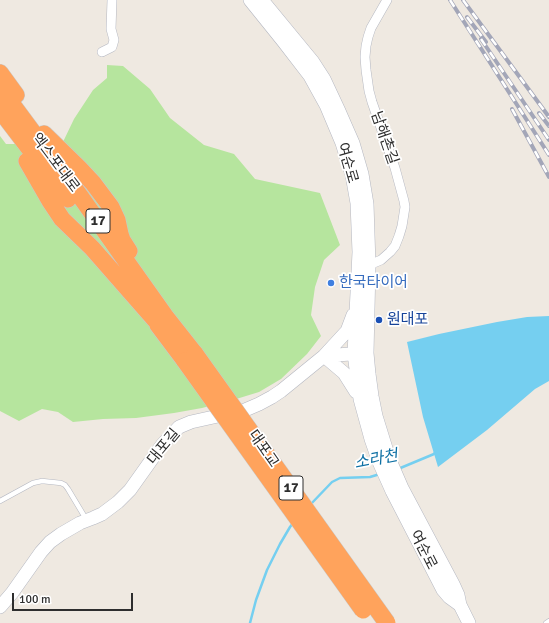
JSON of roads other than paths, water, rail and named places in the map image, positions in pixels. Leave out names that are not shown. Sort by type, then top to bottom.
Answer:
[{"type":"highway","points":[[0,73],[43,133],[93,183],[111,207],[117,220],[122,240],[145,277],[160,318]]},
{"type":"highway","name":"엑스포대로","points":[[0,88],[80,196],[160,318]]},
{"type":"highway","name":"엑스포대로","points":[[0,110],[190,358]]},
{"type":"highway","points":[[0,118],[16,140],[50,201],[62,218],[160,318]]},
{"type":"highway","name":"대포교","points":[[190,358],[372,623]]},
{"type":"highway","name":"대포교","points":[[190,358],[387,623]]},
{"type":"street","points":[[102,52],[112,47],[114,40],[111,29],[112,0]]},
{"type":"street","name":"여순로","points":[[250,0],[310,76],[326,105],[342,143],[352,175],[357,203],[359,252],[354,354],[363,375]]},
{"type":"street","name":"여순로","points":[[262,0],[313,62],[324,79],[340,111],[353,143],[362,174],[367,204],[369,265],[367,353],[363,375]]},
{"type":"street","name":"남해촌길","points":[[369,265],[381,260],[395,246],[402,226],[405,207],[396,168],[372,102],[366,70],[365,57],[368,37],[371,28],[387,0]]},
{"type":"street","name":"대포길","points":[[0,607],[50,542],[68,530],[102,514],[125,496],[162,445],[179,427],[191,422],[245,410],[259,404],[281,392],[324,356],[347,331],[357,299]]},
{"type":"street","points":[[324,356],[367,353]]},
{"type":"street","points":[[324,356],[344,373],[352,385],[360,399],[367,425],[384,460]]},
{"type":"street","points":[[360,399],[363,375]]},
{"type":"street","points":[[363,375],[372,396],[384,460]]},
{"type":"street","name":"여순로","points":[[384,460],[444,590],[449,597],[460,605],[469,623]]},
{"type":"lane","points":[[0,501],[33,483],[42,481],[61,483],[68,489],[87,520]]},
{"type":"water","points":[[549,316],[549,381],[535,389],[487,430],[438,467],[423,417],[407,342],[497,322],[527,317]]},
{"type":"waterway","name":"소라천","points":[[398,469],[434,454],[435,452]]},
{"type":"waterway","name":"소라천","points":[[310,505],[332,482],[340,478],[370,477],[380,474]]},
{"type":"waterway","name":"소라천","points":[[250,623],[256,600],[267,570],[280,544],[293,523]]},
{"type":"railway","points":[[450,0],[549,155]]},
{"type":"railway","points":[[463,0],[549,117]]},
{"type":"railway","points":[[467,17],[486,42]]},
{"type":"railway","points":[[481,39],[549,140]]},
{"type":"railway","points":[[512,109],[549,177]]},
{"type":"railway","points":[[539,113],[549,126]]},
{"type":"place","name":"한국타이어","points":[[331,283]]},
{"type":"place","name":"원대포","points":[[379,320]]}]
